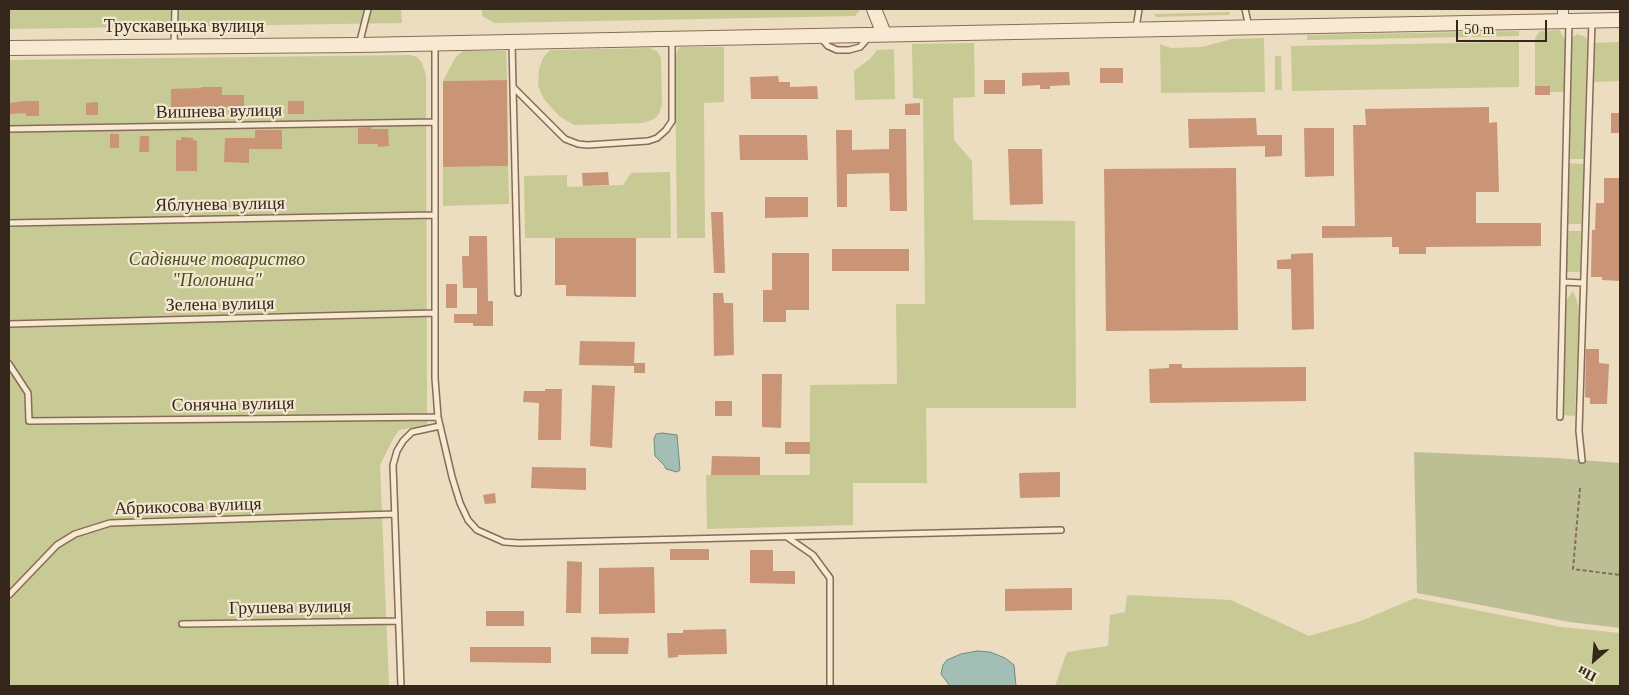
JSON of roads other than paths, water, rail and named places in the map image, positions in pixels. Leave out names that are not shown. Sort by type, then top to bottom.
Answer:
[{"type":"street","points":[[874,9],[878,30]]},
{"type":"street","name":"Трускавецька вулиця","points":[[9,48],[359,45],[819,35],[878,30],[1250,27],[1565,17],[1620,20]]},
{"type":"lane","points":[[174,46],[175,9]]},
{"type":"lane","points":[[359,45],[368,9]]},
{"type":"lane","points":[[1135,29],[1139,9]]},
{"type":"lane","points":[[1245,9],[1250,27]]},
{"type":"lane","points":[[1560,417],[1565,17]]},
{"type":"lane","points":[[1582,460],[1578,430],[1583,283],[1600,19]]},
{"type":"lane","points":[[513,87],[565,139],[571,142],[587,145],[648,141],[666,130],[672,122],[672,38]]},
{"type":"lane","points":[[512,41],[518,294]]},
{"type":"lane","points":[[435,43],[433,313],[438,417],[460,502],[468,520],[477,530],[504,542],[519,543],[1061,530]]},
{"type":"lane","name":"Вишнева вулиця","points":[[9,129],[433,122]]},
{"type":"lane","name":"Яблунева вулиця","points":[[9,223],[433,215]]},
{"type":"lane","points":[[1563,282],[1583,283]]},
{"type":"lane","name":"Зелена вулиця","points":[[9,324],[433,313]]},
{"type":"lane","name":"Сонячна вулиця","points":[[9,364],[28,393],[29,421],[438,417]]},
{"type":"lane","points":[[401,686],[393,465],[397,451],[412,432],[440,426]]},
{"type":"lane","name":"Абрикосова вулиця","points":[[9,595],[57,545],[75,534],[110,523],[395,514]]},
{"type":"lane","points":[[787,537],[813,555],[830,578],[830,686]]},
{"type":"lane","name":"Грушева вулиця","points":[[182,624],[398,621]]},
{"type":"water","points":[[656,434],[677,435],[680,470],[677,472],[666,469],[655,456],[654,439]]},
{"type":"water","points":[[977,651],[990,652],[1005,658],[1014,665],[1016,686],[950,686],[941,674],[943,665],[947,660],[961,654]]},
{"type":"park label","name":"Садівниче товариство \"Полонина\"","points":[[217,270]]}]
